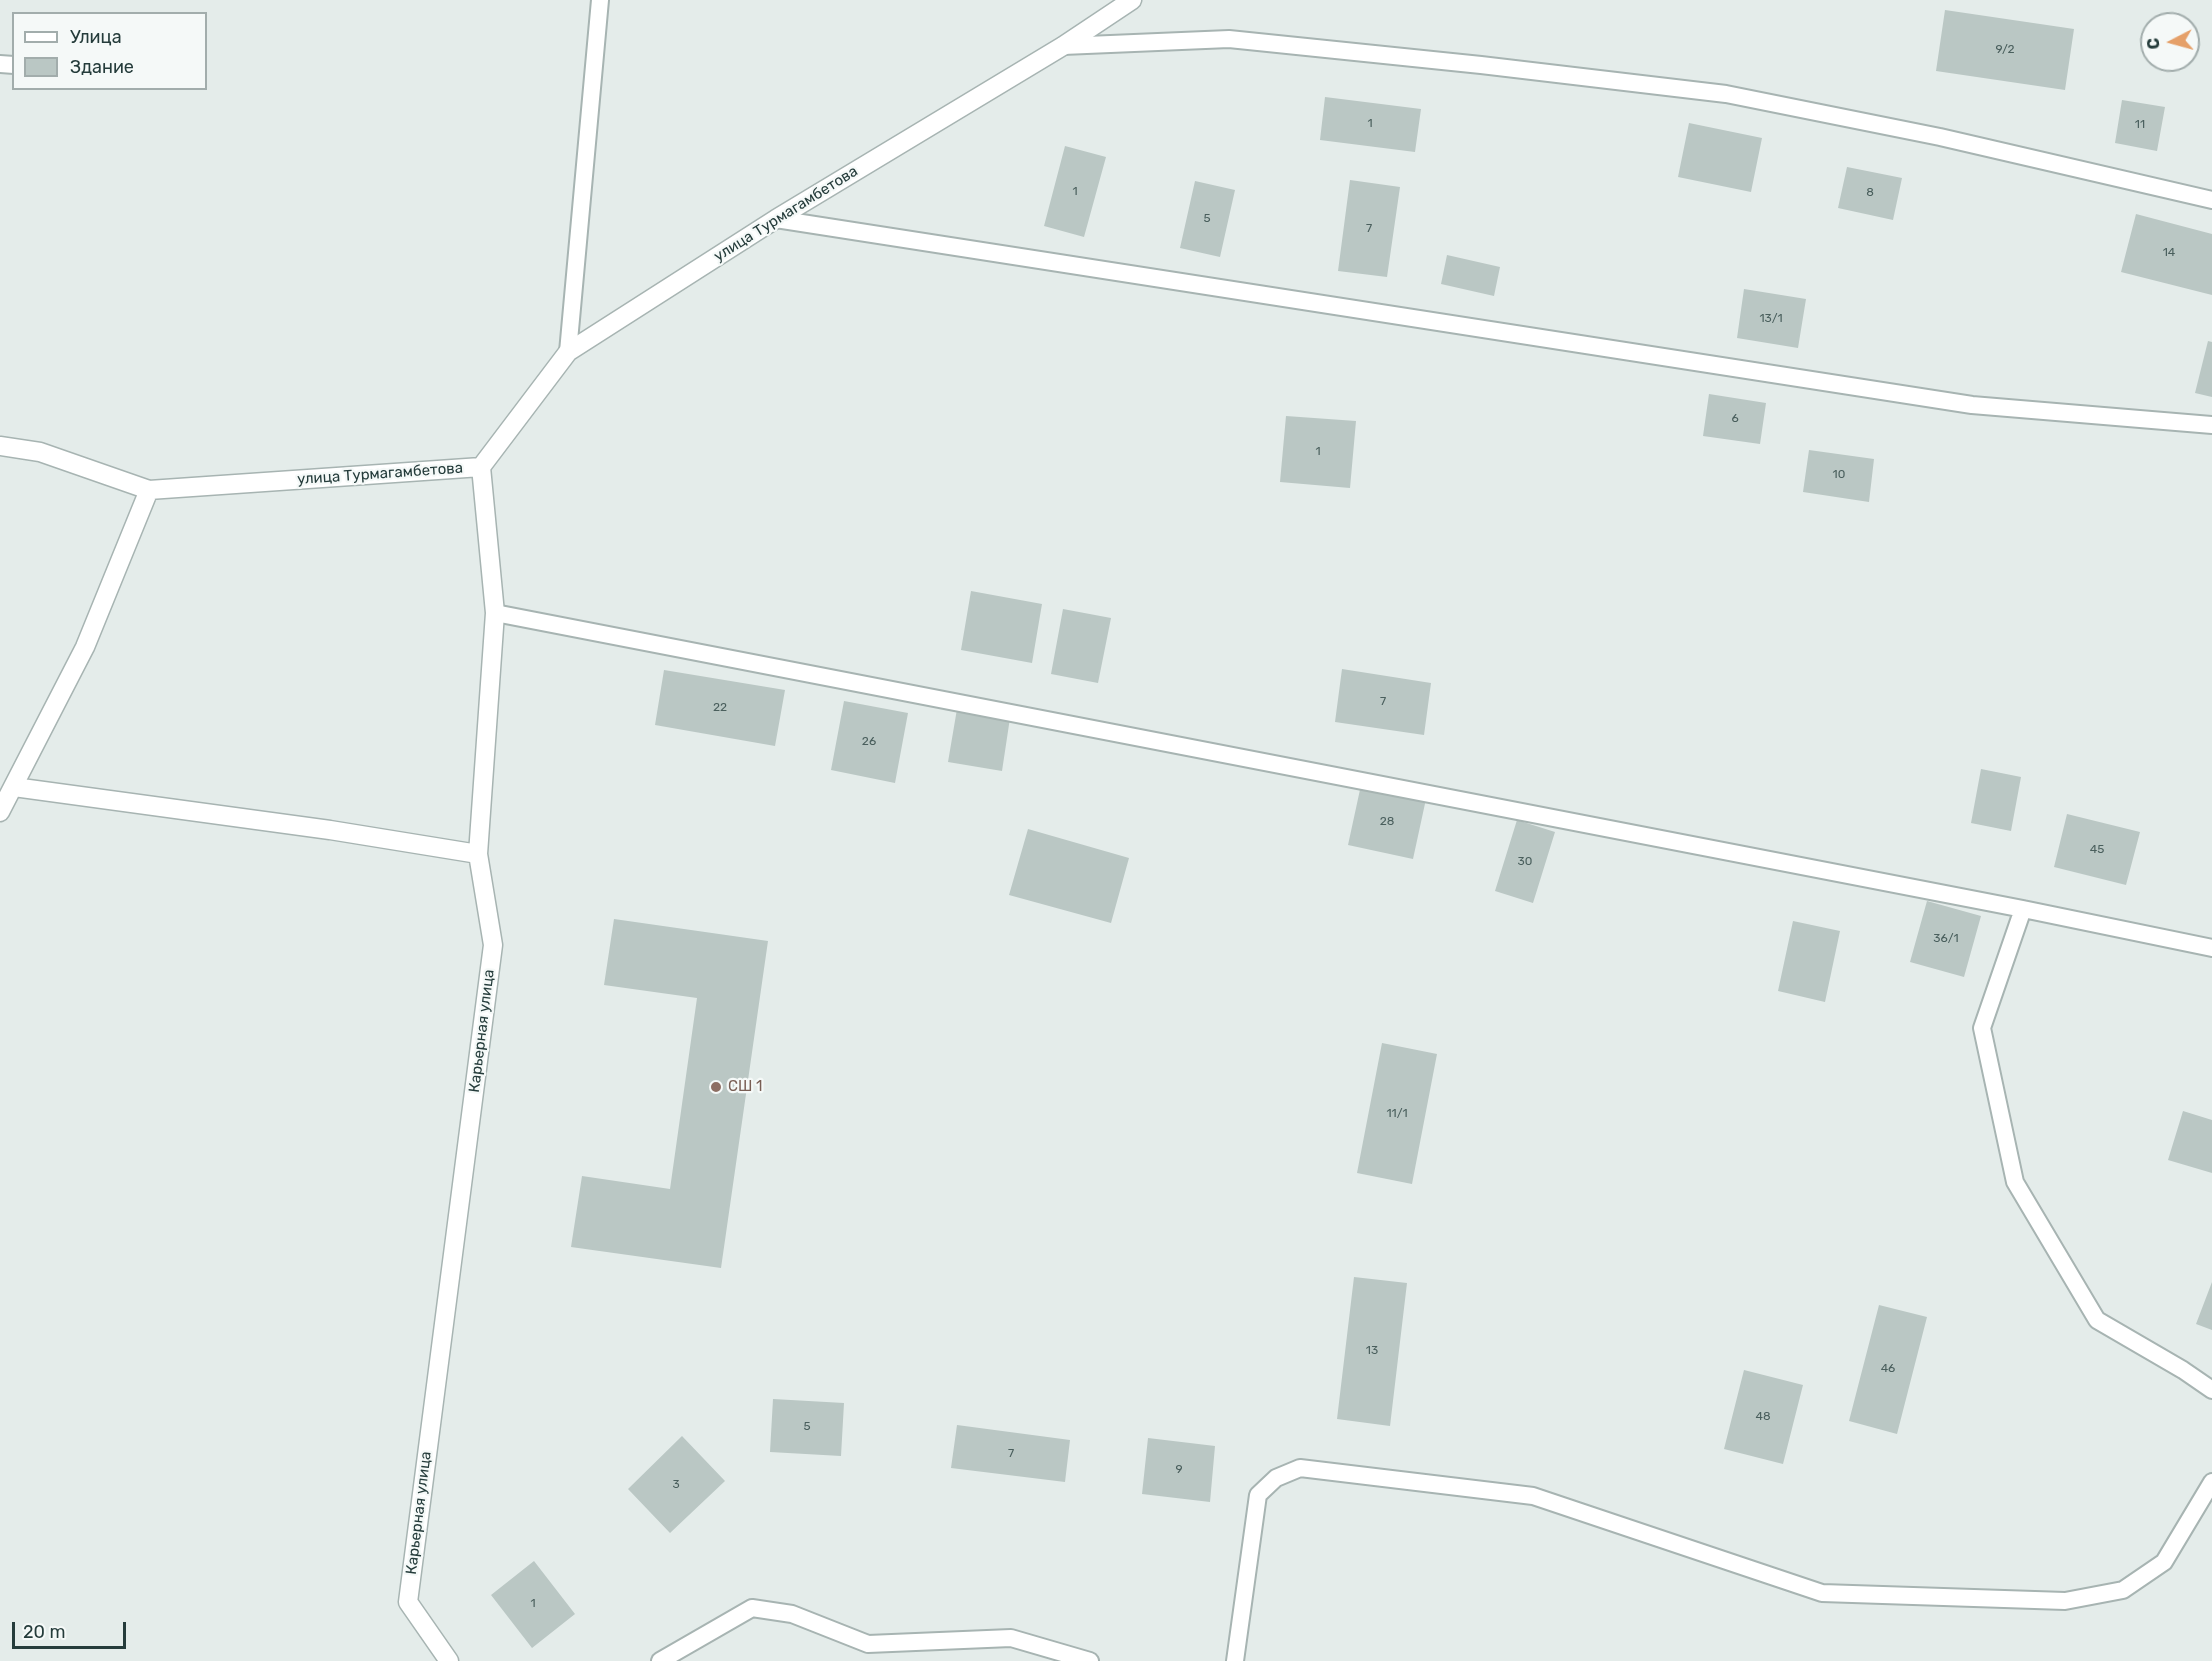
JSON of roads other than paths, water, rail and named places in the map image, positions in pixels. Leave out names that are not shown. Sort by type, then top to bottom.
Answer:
[{"type":"street","name":"улица Турмагамбетова","points":[[149,490],[481,467],[568,351],[776,219],[1063,46],[1132,0]]},
{"type":"street","points":[[0,446],[40,452],[149,490],[85,647],[0,812]]},
{"type":"street","name":"Карьерная улица","points":[[449,1661],[408,1602],[493,945],[478,854],[495,613],[481,467]]},
{"type":"street","points":[[14,788],[330,830],[478,854]]},
{"type":"lane","points":[[568,351],[600,0]]},
{"type":"lane","points":[[1063,46],[1229,39],[1481,65],[1726,94],[1940,137],[2212,200]]},
{"type":"lane","points":[[776,219],[1972,405],[2212,425]]},
{"type":"lane","points":[[495,613],[2023,909],[2212,948]]},
{"type":"lane","points":[[2023,909],[1982,1028],[2015,1182],[2097,1320],[2183,1370],[2212,1390]]},
{"type":"lane","points":[[1235,1661],[1258,1495],[1276,1478],[1300,1468],[1533,1496],[1822,1593],[2065,1601],[2123,1590],[2164,1562],[2212,1482]]},
{"type":"lane","points":[[660,1661],[753,1608],[792,1614],[868,1644],[1011,1638],[1090,1661]]},
{"type":"place","name":"СШ 1","points":[[716,1087]]}]
